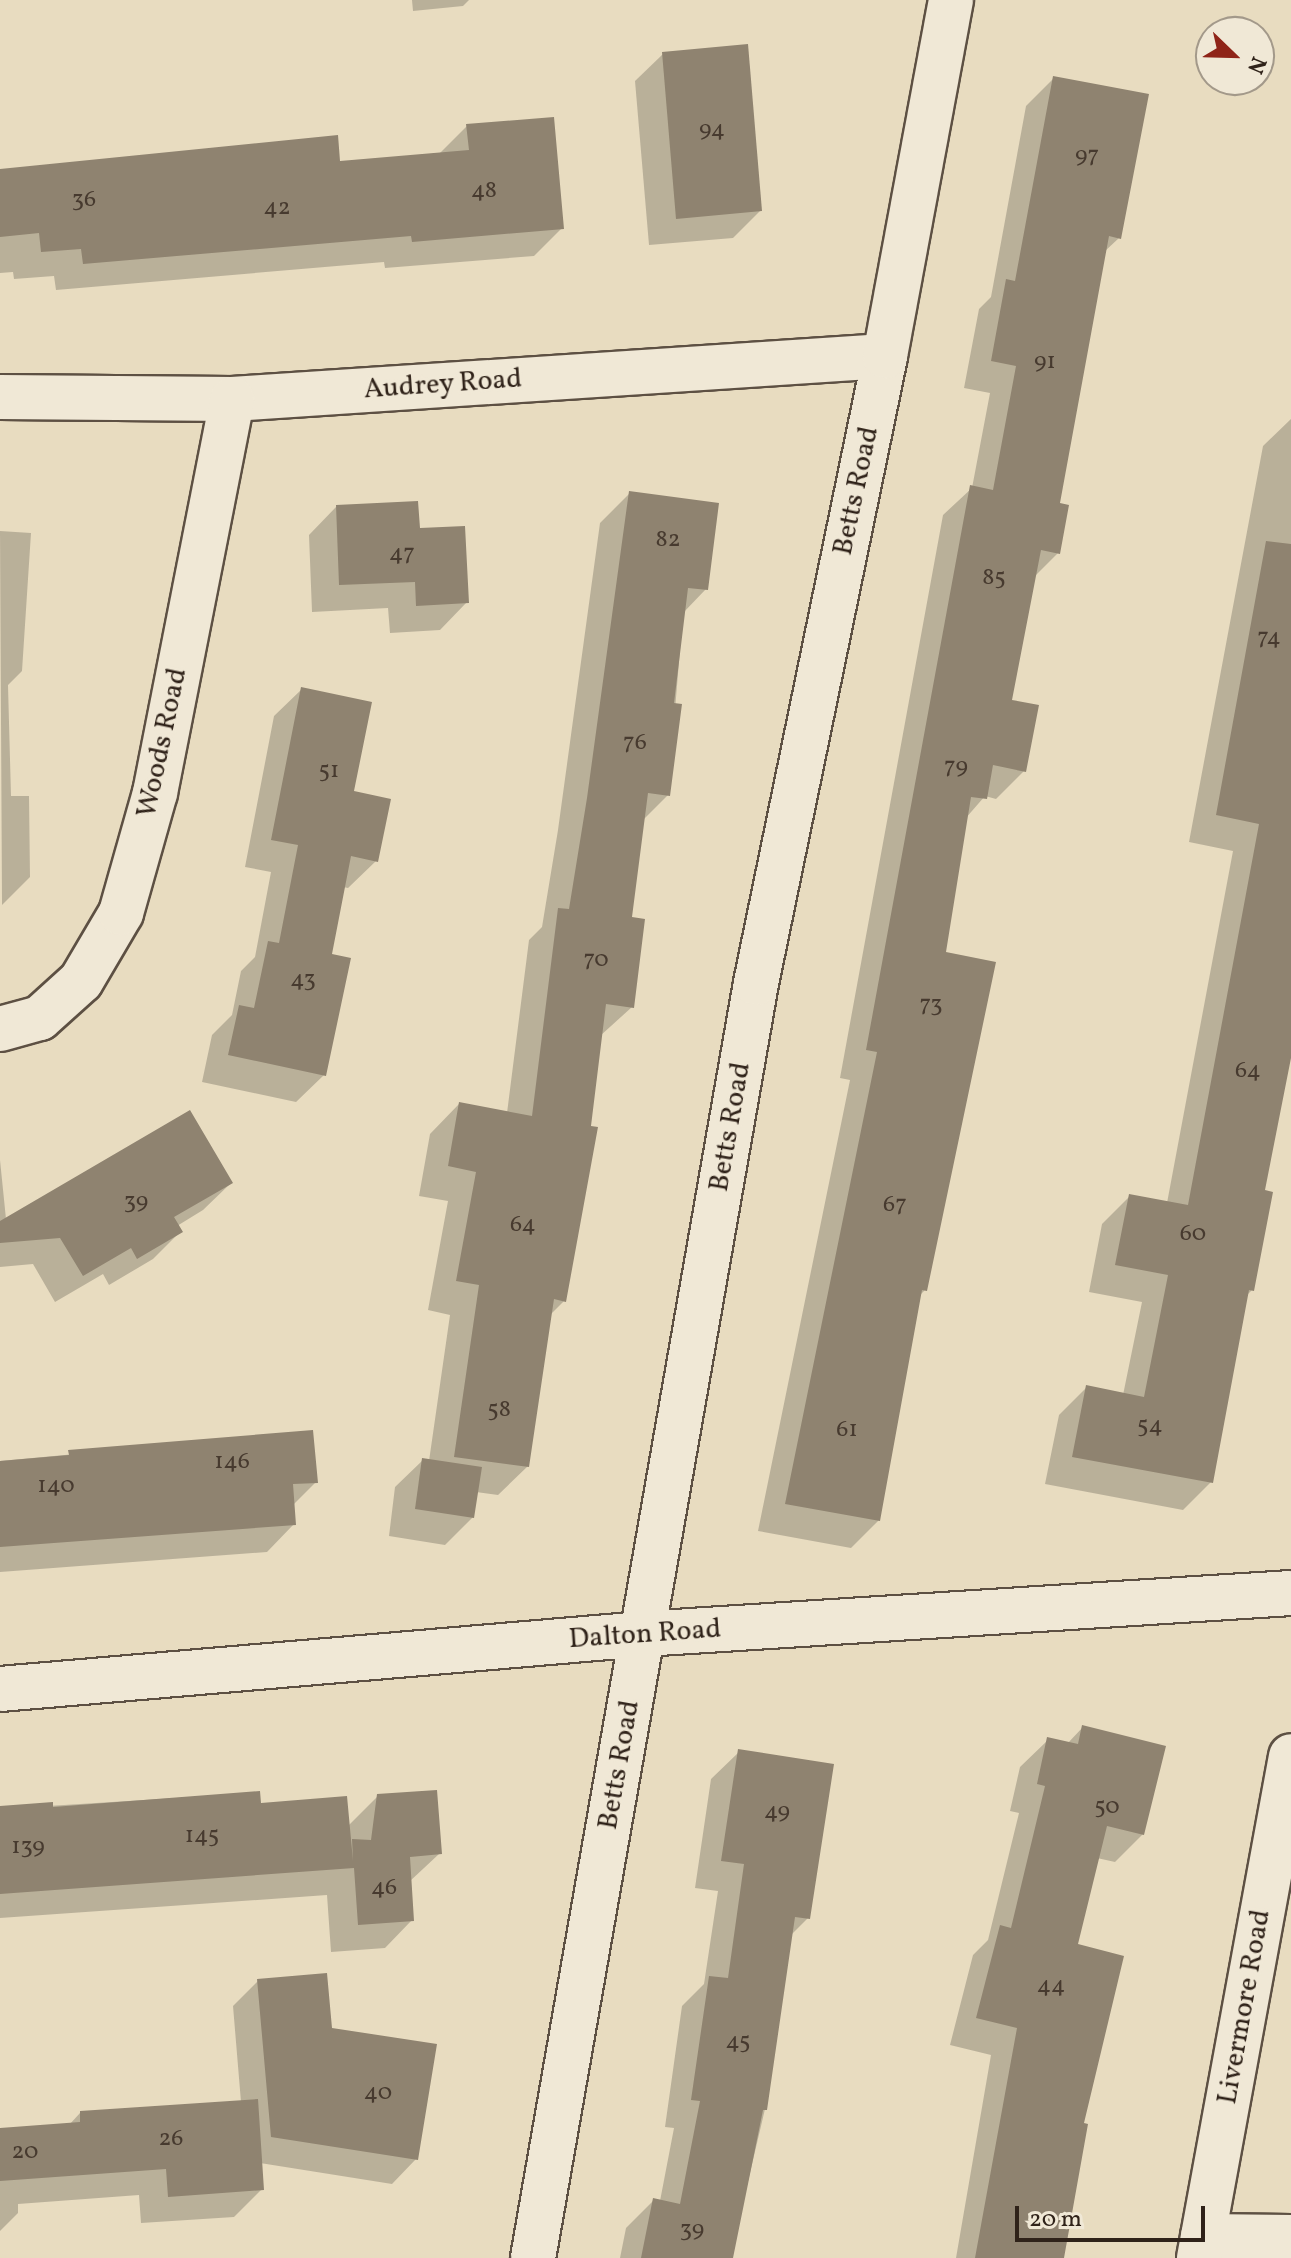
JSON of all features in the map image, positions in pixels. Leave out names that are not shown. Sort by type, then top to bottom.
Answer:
[{"type":"street","name":"Betts Road","points":[[533,2258],[756,983],[885,356],[951,0]]},
{"type":"street","name":"Audrey Road","points":[[0,397],[232,399],[885,356]]},
{"type":"street","name":"Woods Road","points":[[0,1029],[40,1018],[81,981],[121,913],[155,793],[232,399]]},
{"type":"street","name":"Dalton Road","points":[[0,1689],[643,1634],[1291,1593]]},
{"type":"street","name":"Livermore Road","points":[[1201,2247],[1291,1756]]},
{"type":"street","points":[[1201,2247],[1291,2237]]},
{"type":"building","points":[[748,44],[762,211],[676,219],[662,52]]},
{"type":"building","points":[[1053,76],[1149,94],[1121,239],[1109,236],[1060,503],[1069,505],[1060,554],[1041,550],[1012,700],[1039,705],[1026,772],[993,765],[987,799],[971,797],[946,952],[996,962],[927,1291],[922,1290],[880,1521],[785,1504],[877,1052],[866,1050],[970,485],[993,490],[1016,366],[991,361],[1006,279],[1015,281]]},
{"type":"building","points":[[554,117],[564,229],[412,242],[411,236],[83,264],[81,249],[41,252],[39,233],[0,237],[0,169],[338,135],[340,161],[469,150],[466,124]]},
{"type":"building","points":[[629,491],[719,503],[708,590],[688,588],[674,703],[682,704],[670,796],[648,793],[632,917],[645,919],[634,1008],[606,1004],[591,1126],[598,1127],[566,1302],[554,1299],[529,1467],[454,1457],[479,1285],[456,1281],[476,1172],[448,1166],[459,1102],[532,1116],[558,908],[569,909]]},
{"type":"building","points":[[418,501],[420,528],[465,526],[469,603],[416,606],[415,582],[339,585],[336,505]]},
{"type":"building","points":[[1266,541],[1291,544],[1291,1058],[1265,1190],[1273,1192],[1254,1291],[1249,1290],[1213,1483],[1072,1457],[1086,1385],[1144,1397],[1168,1275],[1115,1265],[1129,1194],[1188,1205],[1259,824],[1216,815]]},
{"type":"building","points":[[301,687],[372,702],[354,791],[391,799],[378,862],[351,856],[332,954],[351,958],[326,1076],[228,1055],[239,1005],[254,1008],[268,941],[279,943],[298,845],[271,840]]},
{"type":"building","points":[[190,1110],[233,1183],[174,1217],[183,1232],[137,1259],[131,1248],[83,1276],[60,1238],[0,1243],[0,1221]]},
{"type":"building","points":[[313,1430],[318,1483],[293,1484],[296,1525],[0,1547],[0,1461],[69,1455],[68,1450]]},
{"type":"building","points":[[422,1458],[482,1467],[474,1518],[415,1509]]},
{"type":"building","points":[[1082,1725],[1166,1746],[1144,1835],[1107,1826],[1078,1944],[1124,1956],[1084,2123],[1088,2124],[1064,2258],[975,2258],[1017,2028],[976,2018],[1000,1925],[1011,1928],[1045,1786],[1037,1784],[1047,1737],[1078,1744]]},
{"type":"building","points":[[738,1749],[834,1764],[810,1919],[795,1917],[767,2110],[763,2110],[733,2258],[641,2258],[653,2198],[680,2204],[700,2101],[691,2100],[709,1976],[728,1978],[744,1864],[721,1861]]},
{"type":"building","points":[[437,1790],[442,1854],[410,1857],[414,1921],[358,1925],[354,1868],[0,1894],[0,1806],[53,1802],[53,1807],[260,1791],[261,1803],[347,1796],[353,1861],[352,1839],[371,1840],[377,1794]]},
{"type":"building","points":[[327,1973],[332,2028],[437,2044],[418,2160],[271,2137],[257,1979]]},
{"type":"building","points":[[258,2099],[264,2190],[168,2197],[166,2169],[0,2181],[0,2128],[80,2122],[80,2111]]}]
